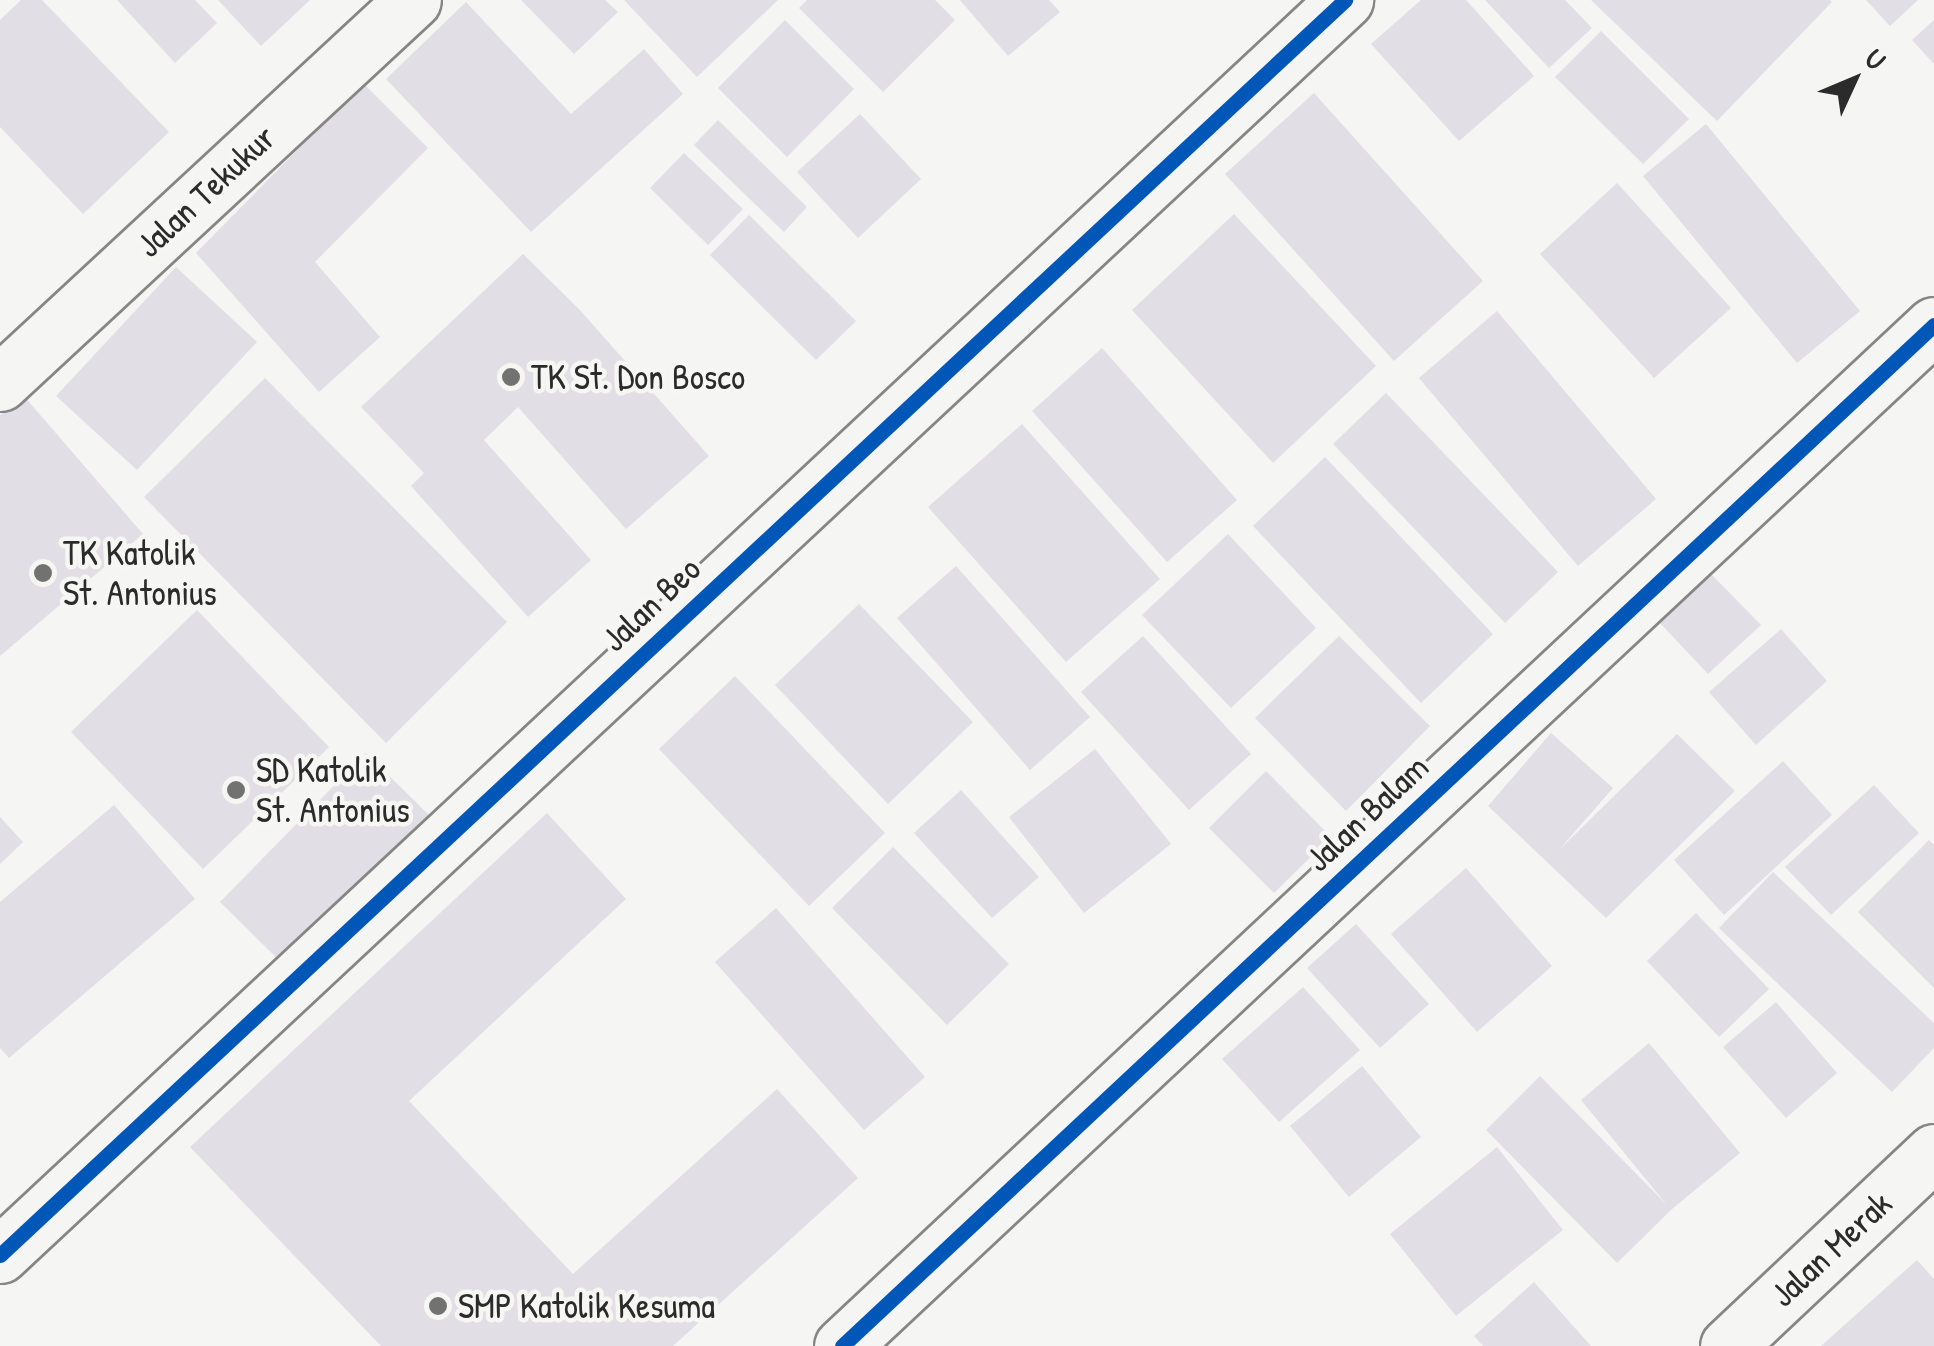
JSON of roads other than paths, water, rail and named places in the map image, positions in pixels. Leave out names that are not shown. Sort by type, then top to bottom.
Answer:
[{"type":"street","name":"Jalan Tekukur","points":[[0,382],[413,0]]},
{"type":"street","name":"Jalan Beo","points":[[0,1255],[1345,0]]},
{"type":"street","name":"Jalan Balam","points":[[842,1346],[1934,325]]},
{"type":"street","name":"Jalan Merak","points":[[1728,1346],[1934,1152]]},
{"type":"place","name":"TK St. Don Bosco","points":[[511,377]]},
{"type":"place","name":"TK Katolik St. Antonius","points":[[43,573]]},
{"type":"place","name":"SD Katolik St. Antonius","points":[[236,790]]},
{"type":"place","name":"SMP Katolik Kesuma","points":[[438,1306]]}]
